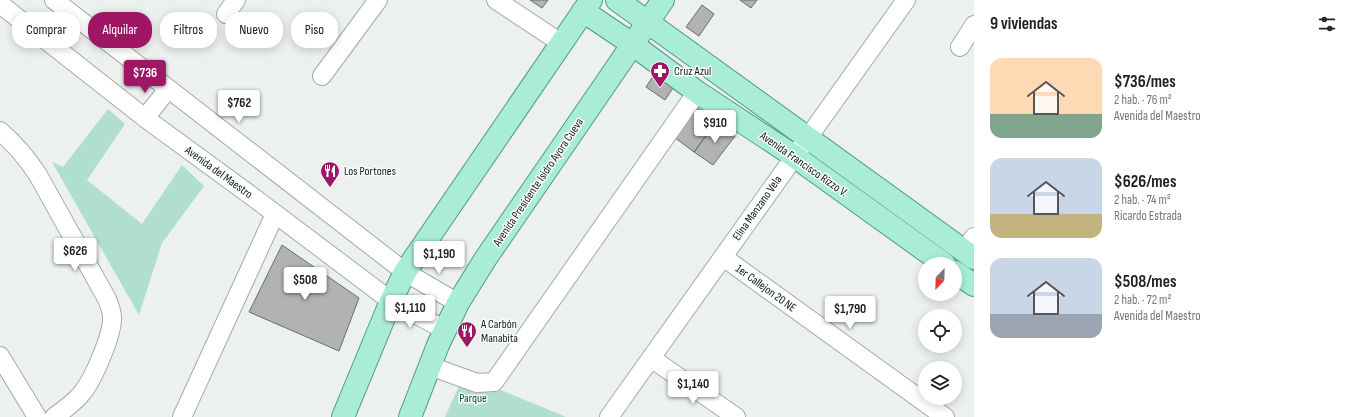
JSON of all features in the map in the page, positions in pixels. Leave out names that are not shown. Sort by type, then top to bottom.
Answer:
[{"type":"main road","name":"Avenida Francisco Rizzo V.","points":[[616,0],[807,138],[971,249]]},
{"type":"main road","name":"Avenida Presidente Isidro Ayora Cueva","points":[[410,417],[445,330],[458,303],[486,258],[663,0]]},
{"type":"main road","points":[[343,417],[391,301],[405,272],[587,6]]},
{"type":"main road","name":"Avenida Francisco Rizzo V.","points":[[587,6],[632,44],[697,92],[794,156],[934,257]]},
{"type":"main road","points":[[962,277],[974,285]]},
{"type":"street","points":[[54,0],[405,272],[458,303]]},
{"type":"street","points":[[322,76],[378,0]]},
{"type":"street","points":[[496,0],[562,43]]},
{"type":"street","name":"Elina Manzano Vela","points":[[609,417],[906,0]]},
{"type":"street","name":"Avenida del Maestro","points":[[0,4],[145,118],[391,301],[445,330]]},
{"type":"street","points":[[960,47],[974,25]]},
{"type":"street","points":[[145,118],[168,89]]},
{"type":"street","points":[[430,366],[477,383],[494,382],[697,92]]},
{"type":"street","points":[[0,131],[12,141],[26,157],[38,175],[107,299],[112,316],[110,333],[92,378],[74,402],[54,417]]},
{"type":"street","points":[[182,417],[275,214]]},
{"type":"street","name":"1er Callejon 20 NE","points":[[723,257],[945,417]]},
{"type":"street","points":[[0,356],[37,417]]},
{"type":"street","points":[[651,358],[736,417]]},
{"type":"green space","points":[[108,109],[125,124],[87,180],[142,224],[182,165],[204,186],[162,243],[139,315],[52,162],[63,167]]},
{"type":"green space","name":"Parque","points":[[464,375],[566,417],[445,417]]},
{"type":"building","points":[[530,0],[548,0],[542,8]]},
{"type":"building","points":[[740,0],[757,0],[751,8]]},
{"type":"building","points":[[702,5],[714,14],[699,36],[686,27]]},
{"type":"building","name":"Cruz Azul","points":[[654,75],[673,88],[665,100],[646,87]]},
{"type":"building","points":[[696,107],[716,122],[694,152],[674,137]]},
{"type":"building","points":[[716,122],[735,136],[713,165],[694,152]]},
{"type":"building","points":[[282,245],[359,298],[339,351],[249,312]]},
{"type":"place","name":"Cruz Azul","points":[[660,88]]},
{"type":"place","name":"Los Portones","points":[[330,188]]},
{"type":"place","name":"A Carbón Manabita","points":[[467,348]]}]
